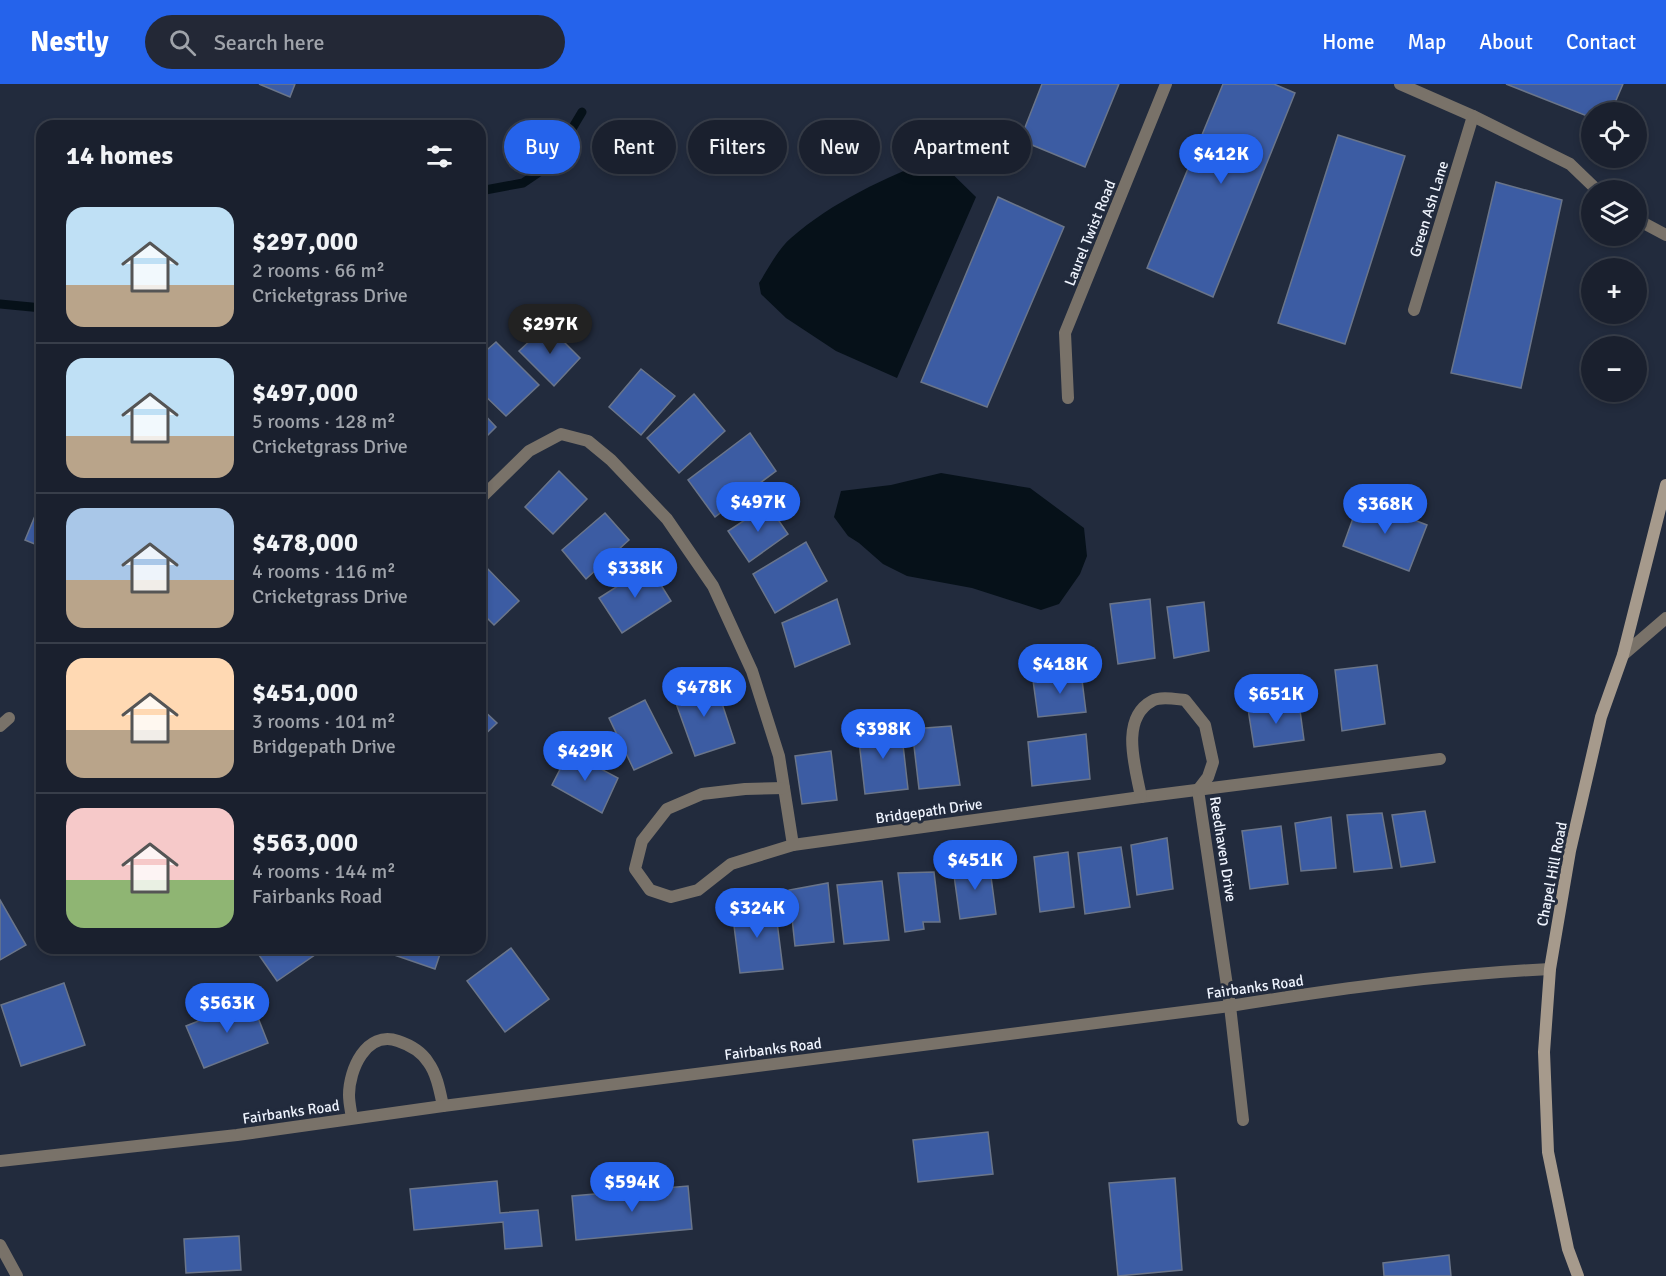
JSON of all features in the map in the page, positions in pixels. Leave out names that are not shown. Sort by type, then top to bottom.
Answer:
[{"type":"main road","name":"Chapel Hill Road","points":[[1578,1276],[1568,1249],[1548,1152],[1544,1052],[1550,969],[1570,851],[1601,717],[1623,655],[1666,485]]},
{"type":"street","name":"Laurel Twist Road","points":[[1068,398],[1065,333],[1166,84]]},
{"type":"street","points":[[1400,84],[1473,116],[1570,164],[1587,180]]},
{"type":"street","name":"Green Ash Lane","points":[[1414,310],[1473,116]]},
{"type":"street","points":[[1647,225],[1666,235]]},
{"type":"street","points":[[486,493],[529,451],[561,434],[588,441],[611,460],[667,519],[713,586],[752,671],[779,756],[793,845]]},
{"type":"street","points":[[1623,655],[1666,618]]},
{"type":"street","name":"Reedhaven Drive","points":[[1141,797],[1133,755],[1136,717],[1152,700],[1185,700],[1205,725],[1213,762],[1208,777],[1198,790],[1230,1006],[1243,1120]]},
{"type":"street","name":"Bridgepath Drive","points":[[784,788],[745,789],[702,794],[667,808],[642,841],[635,869],[650,890],[671,897],[698,890],[731,864],[793,845],[1440,759]]},
{"type":"street","name":"Fairbanks Road","points":[[0,1161],[237,1135],[444,1106],[1230,1006],[1292,996],[1480,973],[1550,969]]},
{"type":"street","points":[[352,1119],[349,1094],[356,1062],[365,1049],[377,1041],[393,1040],[418,1051],[429,1063],[444,1106]]},
{"type":"street","points":[[0,1245],[17,1276]]},
{"type":"shaded area","points":[[896,174],[952,174],[976,197],[897,378],[836,351],[786,318],[761,294],[759,283],[786,243],[807,225],[842,202]]},
{"type":"shaded area","points":[[941,473],[1030,488],[1084,528],[1087,556],[1080,574],[1059,604],[1041,610],[972,588],[907,576],[883,564],[848,536],[834,517],[841,491],[891,485]]},
{"type":"building","points":[[259,84],[295,84],[290,97]]},
{"type":"building","points":[[1042,84],[1119,84],[1085,167],[1031,145],[1031,120],[1028,120]]},
{"type":"building","points":[[1223,84],[1274,84],[1295,93],[1213,297],[1147,268]]},
{"type":"building","points":[[1506,84],[1623,84],[1615,102],[1581,102],[1581,114]]},
{"type":"building","points":[[1338,135],[1405,156],[1345,344],[1278,323]]},
{"type":"building","points":[[1496,182],[1562,200],[1521,388],[1451,373]]},
{"type":"building","points":[[998,197],[1064,227],[987,407],[921,382]]},
{"type":"building","points":[[547,325],[580,358],[554,386],[519,351]]},
{"type":"building","points":[[496,342],[539,385],[506,416],[486,397],[486,351]]},
{"type":"building","points":[[641,369],[675,396],[641,435],[609,407]]},
{"type":"building","points":[[694,394],[725,431],[679,473],[647,438]]},
{"type":"building","points":[[486,416],[496,427],[486,437]]},
{"type":"building","points":[[750,433],[776,471],[715,517],[688,480]]},
{"type":"building","points":[[559,471],[587,499],[553,534],[525,507]]},
{"type":"building","points":[[1360,499],[1427,525],[1409,571],[1343,546]]},
{"type":"building","points":[[768,505],[788,534],[749,562],[728,531]]},
{"type":"building","points":[[36,513],[36,545],[25,540]]},
{"type":"building","points":[[605,513],[629,540],[586,579],[562,550]]},
{"type":"building","points":[[806,542],[827,581],[775,613],[753,574]]},
{"type":"building","points":[[649,566],[671,601],[622,633],[599,598]]},
{"type":"building","points":[[486,567],[519,601],[494,625],[486,617]]},
{"type":"building","points":[[837,599],[850,644],[795,667],[782,623]]},
{"type":"building","points":[[1150,599],[1155,658],[1118,664],[1110,604]]},
{"type":"building","points":[[1204,602],[1209,651],[1174,658],[1167,607]]},
{"type":"building","points":[[1377,665],[1385,724],[1342,731],[1335,670]]},
{"type":"building","points":[[1081,672],[1086,712],[1038,717],[1033,680]]},
{"type":"building","points":[[714,679],[735,743],[695,756],[673,695]]},
{"type":"building","points":[[645,700],[672,753],[634,770],[609,718]]},
{"type":"building","points":[[1299,703],[1304,740],[1254,747],[1248,709]]},
{"type":"building","points":[[486,713],[497,723],[486,733]]},
{"type":"building","points":[[951,726],[960,785],[919,789],[912,729]]},
{"type":"building","points":[[901,727],[908,789],[865,794],[858,732]]},
{"type":"building","points":[[1086,734],[1090,779],[1032,786],[1028,742]]},
{"type":"building","points":[[831,751],[837,800],[802,804],[795,756]]},
{"type":"building","points":[[569,752],[618,778],[602,813],[552,785]]},
{"type":"building","points":[[1425,811],[1435,862],[1401,867],[1392,815]]},
{"type":"building","points":[[1382,813],[1392,868],[1354,872],[1347,815]]},
{"type":"building","points":[[1331,817],[1336,868],[1301,871],[1295,823]]},
{"type":"building","points":[[1281,826],[1288,884],[1250,889],[1242,831]]},
{"type":"building","points":[[1167,838],[1173,889],[1137,895],[1131,845]]},
{"type":"building","points":[[1121,847],[1130,907],[1085,914],[1078,853]]},
{"type":"building","points":[[1068,852],[1074,907],[1040,912],[1034,857]]},
{"type":"building","points":[[989,862],[996,914],[960,919],[953,868]]},
{"type":"building","points":[[934,872],[940,922],[923,922],[924,929],[905,932],[898,873]]},
{"type":"building","points":[[882,881],[889,940],[844,944],[837,885]]},
{"type":"building","points":[[828,883],[834,942],[795,946],[789,890]]},
{"type":"building","points":[[0,900],[26,945],[0,960]]},
{"type":"building","points":[[775,906],[783,969],[740,973],[732,910]]},
{"type":"building","points":[[511,948],[549,999],[505,1032],[467,981]]},
{"type":"building","points":[[258,954],[316,954],[277,981]]},
{"type":"building","points":[[391,954],[440,954],[435,969]]},
{"type":"building","points":[[64,983],[85,1045],[21,1066],[1,1005]]},
{"type":"building","points":[[251,1000],[268,1043],[204,1068],[186,1026]]},
{"type":"building","points":[[988,1132],[993,1174],[918,1182],[913,1140]]},
{"type":"building","points":[[1175,1178],[1182,1270],[1118,1276],[1109,1183]]},
{"type":"building","points":[[497,1181],[500,1213],[538,1210],[542,1246],[505,1249],[503,1222],[414,1230],[410,1189]]},
{"type":"building","points":[[688,1186],[692,1229],[576,1240],[572,1196]]},
{"type":"building","points":[[239,1236],[241,1270],[186,1273],[184,1239]]},
{"type":"building","points":[[1449,1255],[1451,1276],[1384,1276],[1383,1263]]},
{"type":"waterway","points":[[486,190],[523,183],[551,164],[582,112]]},
{"type":"waterway","points":[[0,304],[36,307]]}]
